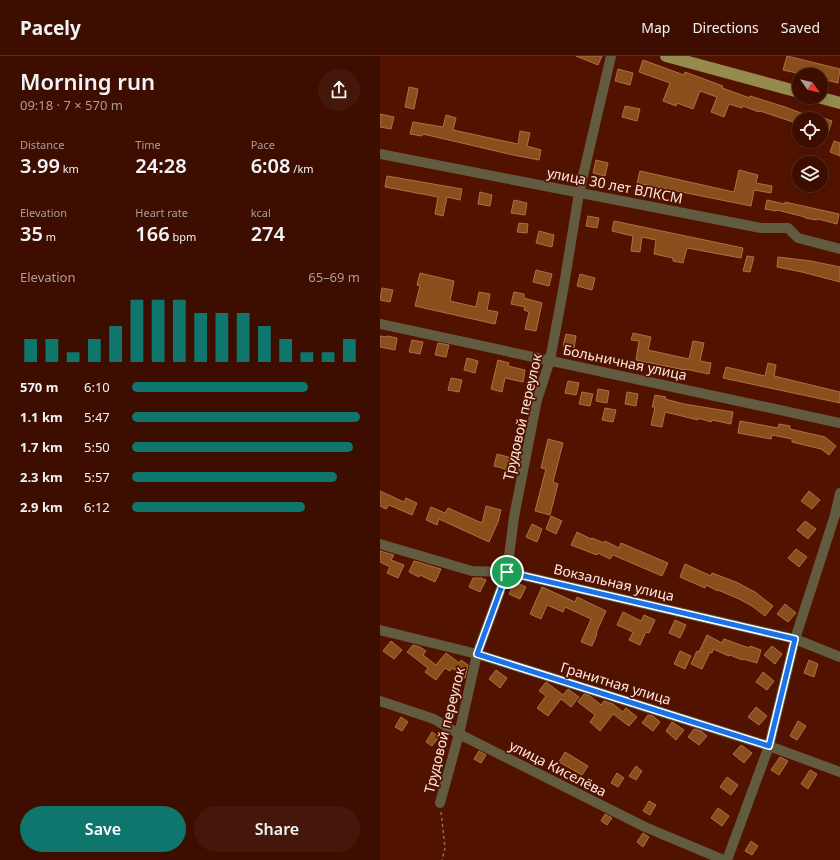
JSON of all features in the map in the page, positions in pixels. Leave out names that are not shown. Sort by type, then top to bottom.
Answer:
[{"type":"main road","points":[[666,56],[792,90]]},
{"type":"main road","points":[[828,100],[840,103]]},
{"type":"street","name":"Трудовой переулок","points":[[440,803],[477,654],[507,572],[514,517],[537,400],[550,360],[579,193],[611,56]]},
{"type":"street","name":"улица 30 лет ВЛКСМ","points":[[380,154],[761,228],[788,228],[798,238],[840,249]]},
{"type":"street","name":"Больничная улица","points":[[380,324],[840,423]]},
{"type":"street","points":[[727,860],[769,746],[795,639],[835,515],[840,493]]},
{"type":"street","name":"Вокзальная улица","points":[[380,544],[472,571],[507,572],[795,639],[840,657]]},
{"type":"street","name":"Гранитная улица","points":[[380,630],[477,654],[769,746],[840,772]]},
{"type":"street","name":"улица Киселёва","points":[[380,701],[434,719],[458,734],[645,828],[724,860]]},
{"type":"path","points":[[440,803],[445,848],[442,860]]},
{"type":"building","points":[[576,56],[602,56],[598,65]]},
{"type":"building","points":[[787,56],[840,69],[838,83],[828,80],[828,68],[792,68],[792,72],[783,70]]},
{"type":"building","points":[[643,60],[684,75],[685,72],[750,98],[750,96],[798,112],[792,112],[792,122],[743,106],[742,108],[729,104],[724,117],[711,112],[717,97],[700,91],[693,109],[677,103],[676,106],[663,101],[670,83],[639,72]]},
{"type":"building","points":[[618,69],[633,73],[630,85],[615,81]]},
{"type":"building","points":[[409,87],[418,89],[414,109],[405,107]]},
{"type":"building","points":[[625,106],[640,109],[637,121],[622,117]]},
{"type":"building","points":[[380,114],[394,117],[391,129],[380,127]]},
{"type":"building","points":[[446,115],[456,118],[453,130],[518,144],[520,131],[530,133],[527,146],[541,150],[539,160],[423,134],[422,136],[410,134],[413,122],[443,127]]},
{"type":"building","points":[[828,120],[832,121],[828,133]]},
{"type":"building","points":[[834,141],[840,143],[840,156],[830,152]]},
{"type":"building","points":[[596,160],[608,163],[605,176],[593,173]]},
{"type":"building","points":[[739,170],[758,175],[756,183],[772,186],[771,193],[754,190],[751,206],[637,183],[640,171],[734,192]]},
{"type":"building","points":[[387,176],[462,189],[460,200],[447,197],[443,216],[435,214],[438,197],[385,187]]},
{"type":"building","points":[[480,192],[492,195],[490,206],[478,204]]},
{"type":"building","points":[[514,200],[527,203],[525,215],[511,213]]},
{"type":"building","points":[[767,200],[785,204],[785,202],[839,214],[837,224],[818,219],[805,218],[777,210],[765,209]]},
{"type":"building","points":[[588,216],[599,218],[597,228],[586,226]]},
{"type":"building","points":[[614,221],[743,248],[741,258],[687,248],[683,263],[673,261],[673,258],[654,254],[656,240],[642,237],[640,252],[631,251],[633,236],[612,231]]},
{"type":"building","points":[[519,223],[528,224],[527,233],[517,232]]},
{"type":"building","points":[[539,231],[554,235],[552,247],[536,243]]},
{"type":"building","points":[[747,256],[754,257],[750,272],[743,271]]},
{"type":"building","points":[[778,257],[811,261],[840,267],[840,282],[777,267]]},
{"type":"building","points":[[536,270],[552,274],[549,286],[533,282]]},
{"type":"building","points":[[420,273],[454,281],[450,301],[476,307],[479,292],[490,294],[487,310],[498,312],[495,324],[415,306],[420,286],[417,285]]},
{"type":"building","points":[[580,274],[595,278],[592,290],[577,286]]},
{"type":"building","points":[[382,288],[393,290],[390,302],[380,300]]},
{"type":"building","points":[[514,292],[524,294],[524,298],[542,303],[536,331],[525,329],[529,312],[524,310],[525,307],[511,304]]},
{"type":"building","points":[[633,333],[651,337],[648,350],[689,359],[693,341],[704,343],[700,361],[711,363],[709,374],[636,360],[639,341],[631,340]]},
{"type":"building","points":[[566,334],[576,336],[574,348],[563,346]]},
{"type":"building","points":[[380,336],[397,338],[395,350],[380,347]]},
{"type":"building","points":[[412,340],[423,342],[420,354],[409,352]]},
{"type":"building","points":[[438,343],[449,345],[446,357],[435,355]]},
{"type":"building","points":[[467,358],[478,361],[475,373],[464,370]]},
{"type":"building","points":[[498,360],[509,363],[508,366],[525,370],[523,382],[505,378],[502,392],[491,389]]},
{"type":"building","points":[[768,363],[776,365],[774,376],[840,392],[840,403],[723,378],[726,367],[765,376]]},
{"type":"building","points":[[451,378],[462,380],[459,392],[448,390]]},
{"type":"building","points":[[568,381],[579,383],[576,395],[565,393]]},
{"type":"building","points":[[598,389],[609,391],[607,403],[596,401]]},
{"type":"building","points":[[582,392],[593,394],[590,406],[579,404]]},
{"type":"building","points":[[627,392],[638,394],[636,406],[625,404]]},
{"type":"building","points":[[655,395],[666,397],[665,399],[684,404],[733,412],[731,424],[712,420],[711,422],[698,418],[698,420],[665,412],[662,427],[651,425],[655,407],[652,407]]},
{"type":"building","points":[[605,408],[616,410],[613,422],[602,420]]},
{"type":"building","points":[[740,421],[778,428],[779,424],[790,426],[790,429],[825,437],[836,446],[829,455],[821,449],[792,442],[792,439],[772,435],[771,439],[738,433]]},
{"type":"building","points":[[548,439],[563,443],[553,482],[558,484],[550,515],[535,511],[546,469],[541,468]]},
{"type":"building","points":[[497,454],[512,458],[509,470],[494,466]]},
{"type":"building","points":[[380,491],[404,502],[406,498],[417,503],[412,515],[389,505],[386,509],[380,506]]},
{"type":"building","points":[[809,491],[820,500],[812,509],[801,501]]},
{"type":"building","points":[[486,506],[501,510],[498,522],[489,542],[439,519],[437,525],[426,520],[431,507],[445,513],[448,508],[482,523]]},
{"type":"building","points":[[551,516],[562,521],[556,534],[546,529]]},
{"type":"building","points":[[805,521],[816,529],[808,539],[797,530]]},
{"type":"building","points":[[532,524],[542,529],[537,542],[526,537]]},
{"type":"building","points":[[577,532],[591,539],[592,538],[604,543],[605,541],[619,548],[621,543],[668,563],[662,576],[613,555],[610,559],[598,553],[597,555],[571,545]]},
{"type":"building","points":[[796,549],[807,557],[799,567],[788,558]]},
{"type":"building","points":[[380,551],[394,555],[391,560],[404,565],[398,578],[387,573],[390,567],[380,562]]},
{"type":"building","points":[[414,561],[441,569],[435,582],[409,572]]},
{"type":"building","points":[[685,564],[711,576],[712,573],[736,582],[755,592],[773,606],[765,616],[752,606],[739,599],[706,585],[705,588],[680,577]]},
{"type":"building","points":[[473,578],[481,578],[486,580],[480,592],[469,587]]},
{"type":"building","points":[[515,582],[526,587],[520,599],[509,594]]},
{"type":"building","points":[[542,587],[575,602],[577,597],[606,611],[592,646],[581,642],[591,619],[565,607],[563,612],[547,605],[541,619],[530,614]]},
{"type":"building","points":[[785,604],[796,613],[788,622],[777,614]]},
{"type":"building","points":[[623,612],[641,621],[644,615],[655,620],[649,633],[646,632],[640,645],[629,640],[633,632],[617,625]]},
{"type":"building","points":[[675,620],[686,625],[680,638],[669,633]]},
{"type":"building","points":[[707,635],[722,643],[724,639],[749,648],[750,646],[761,650],[757,663],[742,660],[730,655],[729,656],[713,649],[702,669],[691,664],[697,651],[699,652]]},
{"type":"building","points":[[391,641],[402,650],[394,659],[383,651]]},
{"type":"building","points":[[413,645],[426,651],[423,655],[436,665],[446,653],[459,663],[461,660],[468,665],[465,678],[452,668],[450,671],[445,668],[436,680],[425,672],[428,668],[407,652]]},
{"type":"building","points":[[772,646],[782,654],[775,664],[764,655]]},
{"type":"building","points":[[680,651],[691,656],[685,669],[674,664]]},
{"type":"building","points":[[809,660],[818,664],[814,677],[804,673]]},
{"type":"building","points":[[496,670],[507,678],[500,688],[489,679]]},
{"type":"building","points":[[763,672],[774,681],[767,690],[756,682]]},
{"type":"building","points":[[546,682],[563,695],[568,689],[579,697],[571,707],[561,699],[548,716],[537,708],[546,696],[539,691]]},
{"type":"building","points":[[584,694],[590,696],[601,705],[604,701],[613,704],[623,712],[626,708],[637,717],[629,726],[613,714],[600,731],[590,722],[595,715],[578,702]]},
{"type":"building","points":[[756,707],[767,716],[759,725],[748,717]]},
{"type":"building","points":[[648,715],[653,716],[660,722],[653,731],[642,723]]},
{"type":"building","points":[[401,717],[408,722],[402,731],[395,727]]},
{"type":"building","points":[[798,721],[806,726],[797,740],[790,736]]},
{"type":"building","points":[[672,722],[684,730],[676,740],[666,731]]},
{"type":"building","points":[[694,729],[701,731],[707,736],[699,745],[688,737]]},
{"type":"building","points":[[432,732],[439,737],[432,746],[426,742]]},
{"type":"building","points":[[741,745],[752,753],[744,763],[733,754]]},
{"type":"building","points":[[479,751],[486,755],[481,763],[474,759]]},
{"type":"building","points":[[565,752],[588,766],[582,775],[559,762]]},
{"type":"building","points":[[780,757],[788,761],[779,775],[771,770]]},
{"type":"building","points":[[636,766],[642,771],[636,780],[629,776]]},
{"type":"building","points":[[810,770],[817,774],[808,789],[801,784]]},
{"type":"building","points":[[617,773],[624,778],[618,787],[611,783]]},
{"type":"building","points":[[727,777],[738,785],[731,795],[720,787]]},
{"type":"building","points":[[649,801],[656,805],[650,815],[643,811]]},
{"type":"building","points":[[718,808],[729,816],[722,826],[711,818]]},
{"type":"building","points":[[605,814],[612,818],[607,825],[601,821]]},
{"type":"building","points":[[643,833],[649,837],[643,847],[637,842]]},
{"type":"building","points":[[751,841],[758,846],[752,855],[745,851]]},
{"type":"route","points":[[507,572],[795,639],[769,746],[477,654],[507,572]]}]
